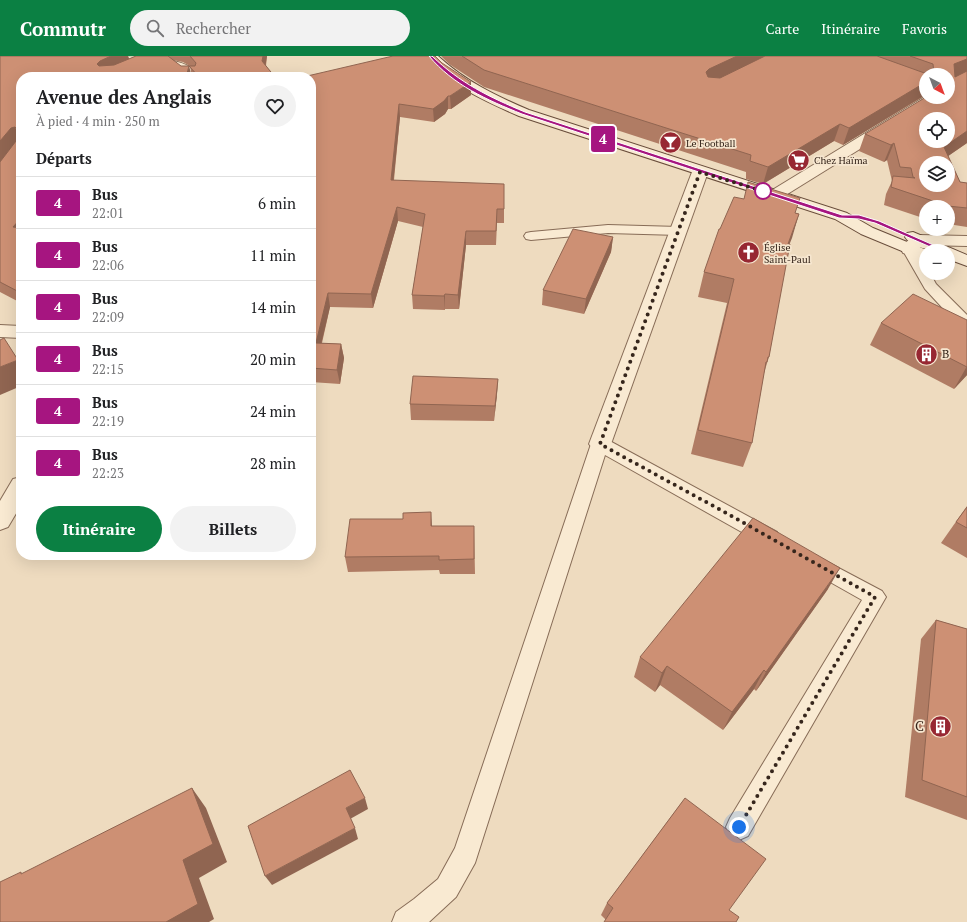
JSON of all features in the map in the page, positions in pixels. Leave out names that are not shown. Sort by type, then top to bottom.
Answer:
[{"type":"street","points":[[115,56],[175,62],[187,69],[188,72]]},
{"type":"street","points":[[424,57],[456,79],[493,100],[524,113],[700,172],[841,216],[867,231],[919,246]]},
{"type":"street","points":[[775,195],[923,104]]},
{"type":"street","points":[[600,444],[700,172]]},
{"type":"street","points":[[914,244],[967,241]]},
{"type":"street","points":[[914,244],[919,254]]},
{"type":"street","points":[[955,258],[967,273]]},
{"type":"street","points":[[0,331],[16,332]]},
{"type":"street","points":[[0,521],[16,494]]},
{"type":"lane","points":[[128,68],[149,59]]},
{"type":"lane","points":[[532,236],[608,229],[679,230]]},
{"type":"lane","points":[[928,280],[930,286],[967,324]]},
{"type":"lane","points":[[406,922],[424,909],[446,888],[466,854],[600,444],[875,597],[739,827]]},
{"type":"building","points":[[0,56],[111,56],[100,61],[97,64],[99,66],[114,65],[136,56],[168,56],[181,66],[189,66],[187,72],[16,72],[16,128],[11,128],[0,141]]},
{"type":"building","points":[[190,56],[263,56],[262,61],[271,72],[194,72],[189,66],[195,66],[196,63]]},
{"type":"building","points":[[393,56],[435,56],[442,63],[471,82],[448,96],[433,109],[399,104],[391,180],[504,184],[504,209],[497,209],[496,231],[466,231],[458,295],[445,294],[444,296],[412,295],[425,214],[397,207],[371,294],[328,293],[316,343],[316,74]]},
{"type":"building","points":[[462,56],[737,56],[709,69],[706,72],[708,77],[720,78],[765,56],[877,56],[919,71],[919,86],[849,128],[840,124],[768,167],[750,161],[751,155],[484,70]]},
{"type":"building","points":[[910,56],[967,56],[967,59],[954,64],[954,68],[933,68],[933,64]]},
{"type":"building","points":[[967,71],[967,131],[955,139],[955,112],[919,112],[919,148],[944,148],[948,156],[919,156],[919,192],[955,192],[955,171],[960,182],[967,183],[967,208],[955,207],[955,200],[930,200],[891,187],[893,176],[915,178],[913,177],[911,168],[900,167],[894,143],[891,145],[865,134],[919,101],[919,104],[955,104],[955,77]]},
{"type":"building","points":[[16,141],[16,224],[13,227],[16,227],[16,290],[0,282],[0,162]]},
{"type":"building","points":[[748,182],[800,198],[795,213],[799,214],[788,244],[790,244],[769,357],[766,362],[752,443],[698,430],[734,279],[704,272],[719,229],[734,197],[744,199]]},
{"type":"building","points":[[573,229],[613,237],[586,299],[543,290]]},
{"type":"building","points":[[913,294],[967,320],[967,367],[881,323]]},
{"type":"building","points":[[4,338],[16,357],[16,361],[0,367],[0,340]]},
{"type":"building","points":[[316,343],[341,344],[337,370],[316,368]]},
{"type":"building","points":[[413,376],[498,379],[495,406],[410,404]]},
{"type":"building","points":[[967,507],[967,528],[956,522]]},
{"type":"building","points":[[431,512],[431,526],[474,526],[474,559],[439,560],[439,556],[345,557],[350,519],[403,519],[403,513]]},
{"type":"building","points":[[753,518],[840,568],[766,672],[764,670],[732,712],[667,666],[662,673],[640,657]]},
{"type":"building","name":"C","points":[[936,620],[967,629],[967,797],[922,780]]},
{"type":"building","points":[[350,770],[365,798],[346,808],[355,828],[265,876],[248,826]]},
{"type":"building","points":[[192,788],[213,844],[183,860],[198,904],[166,922],[0,922],[0,882],[21,872],[21,874]]},
{"type":"building","points":[[685,798],[766,859],[729,910],[739,917],[736,922],[604,922],[613,908],[607,903]]},
{"type":"bus line","name":"4","points":[[431,56],[446,71],[467,87],[524,113],[700,172],[841,216],[859,217],[877,222],[928,244]]},
{"type":"place","name":"Le Football","points":[[670,143]]},
{"type":"place","name":"Chez Haïma","points":[[799,160]]},
{"type":"place","name":"Église Saint-Paul","points":[[749,253]]},
{"type":"place","name":"B","points":[[927,354]]},
{"type":"place","name":"C","points":[[940,726]]},
{"type":"route","points":[[739,827],[875,597],[600,444],[700,172],[763,191]]}]
